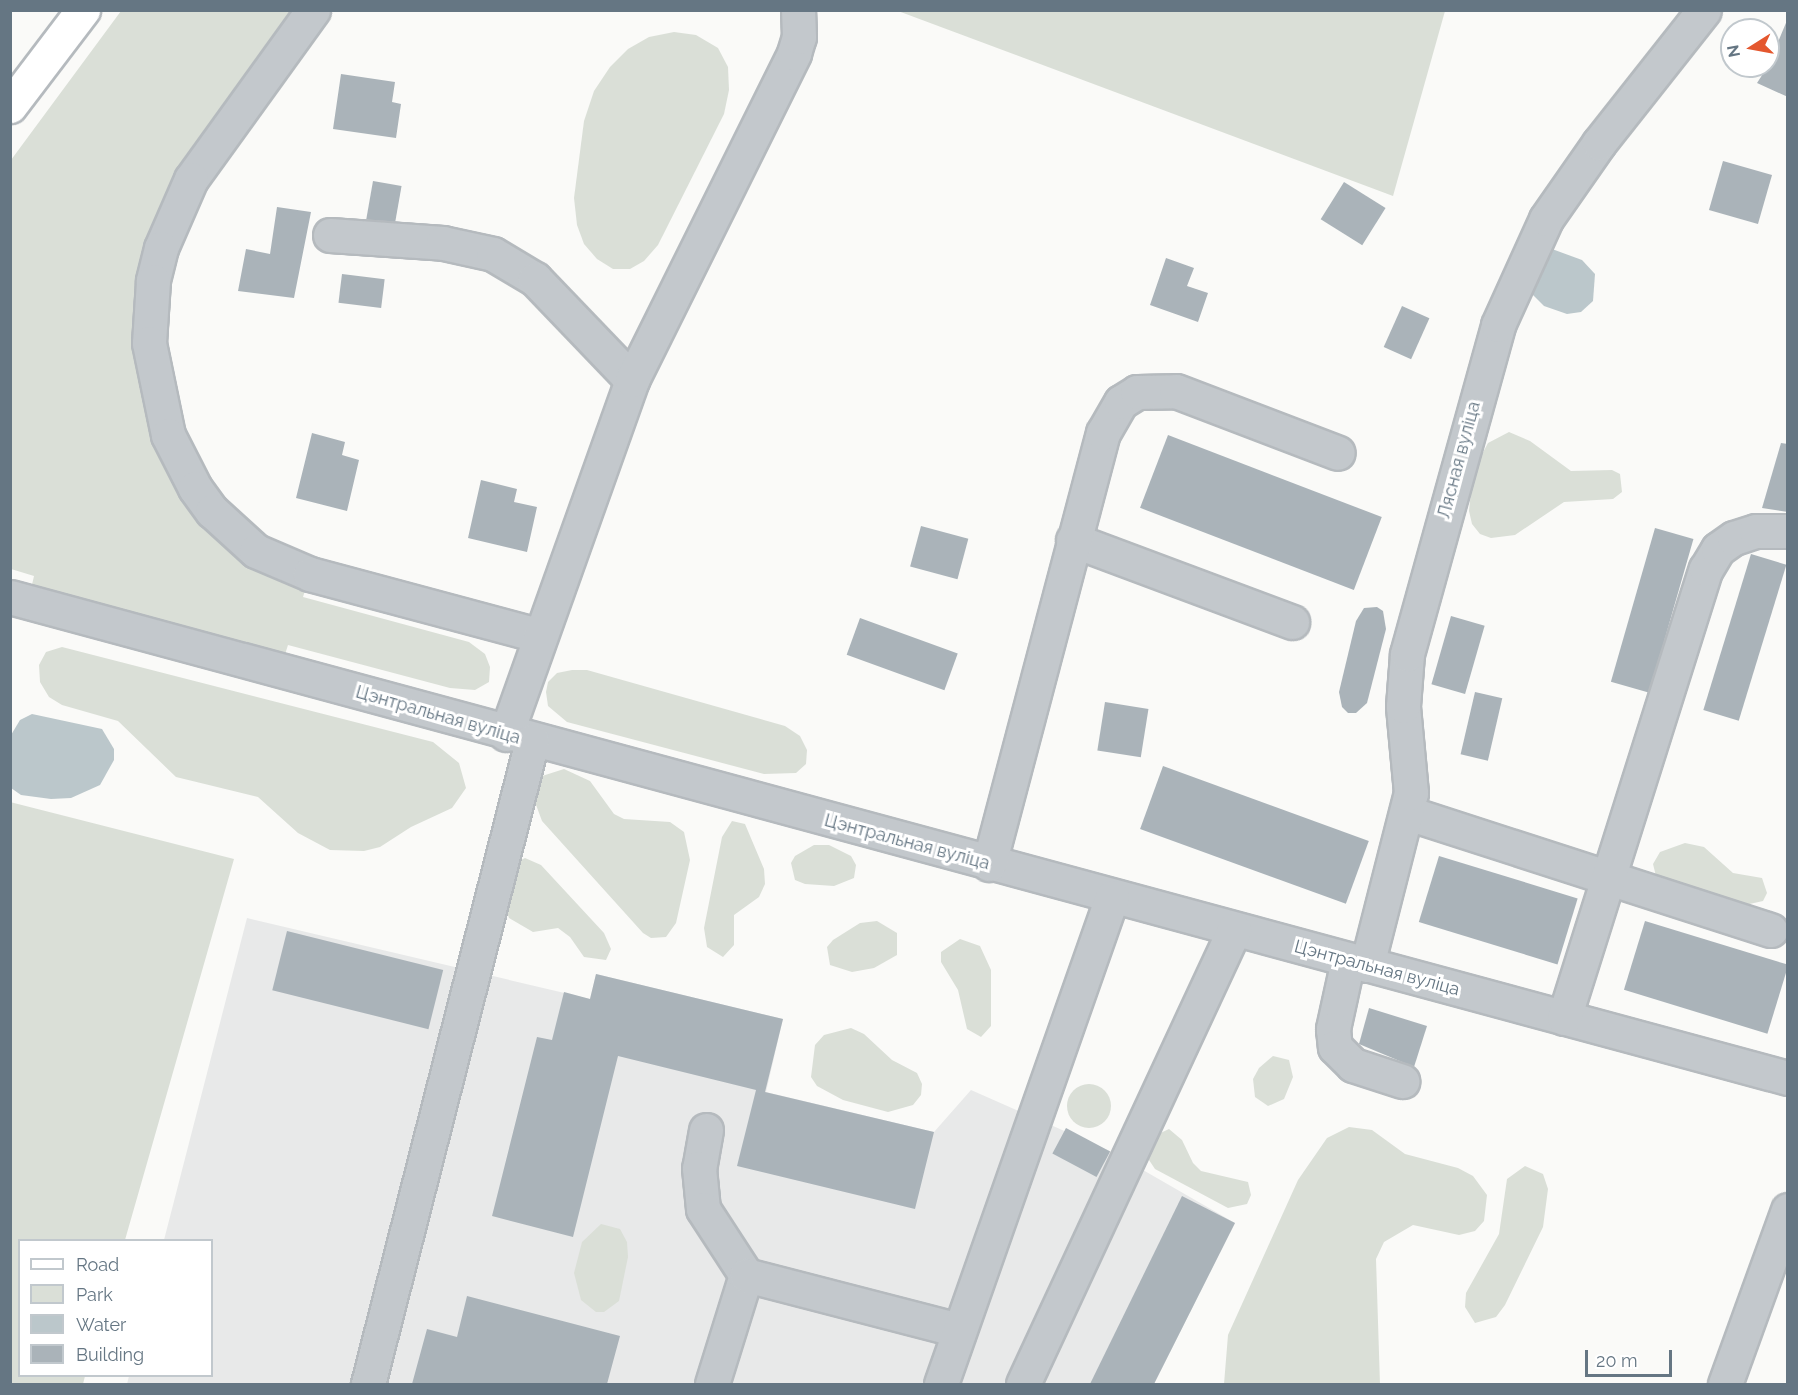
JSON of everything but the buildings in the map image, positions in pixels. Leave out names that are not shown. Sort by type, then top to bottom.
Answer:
[{"type":"main road","points":[[10,106],[83,10]]},
{"type":"street","points":[[313,10],[191,179],[161,248],[153,281],[150,343],[168,435],[200,496],[256,550],[310,574],[538,635]]},
{"type":"street","points":[[368,1384],[519,737],[538,635],[632,380],[794,53],[799,37],[798,10]]},
{"type":"street","name":"Лясная вуліца","points":[[1402,1081],[1353,1065],[1335,1047],[1333,1029],[1408,813],[1411,775],[1403,706],[1407,654],[1477,395],[1506,303],[1546,219],[1599,143],[1704,10]]},
{"type":"street","points":[[330,235],[443,243],[493,254],[535,279],[632,380]]},
{"type":"street","points":[[989,864],[1073,540],[1110,417],[1121,402],[1137,392],[1176,391],[1338,453]]},
{"type":"street","points":[[1564,1018],[1706,569],[1718,549],[1734,538],[1756,531],[1788,531]]},
{"type":"street","points":[[1073,540],[1292,622]]},
{"type":"street","name":"Цэнтральная вуліца","points":[[19,600],[989,864],[1788,1078]]},
{"type":"street","points":[[1408,813],[1771,930]]},
{"type":"street","points":[[941,1384],[1085,982],[1112,897]]},
{"type":"street","points":[[1023,1384],[1234,930]]},
{"type":"street","points":[[706,1130],[699,1168],[703,1209],[746,1275],[959,1330]]},
{"type":"street","points":[[1725,1384],[1788,1209]]},
{"type":"street","points":[[712,1384],[746,1275]]},
{"type":"shaded area","points":[[247,918],[590,999],[596,974],[783,1019],[766,1092],[934,1132],[971,1090],[1110,1151],[1235,1223],[1154,1384],[127,1384],[129,1377],[213,1377],[213,1239],[164,1239]]},
{"type":"green space","points":[[121,11],[313,11],[238,111],[153,281],[195,488],[310,574],[303,597],[469,642],[485,654],[490,667],[489,682],[475,690],[450,688],[288,645],[280,670],[28,602],[34,576],[11,569],[11,160]]},
{"type":"green space","points":[[898,11],[1445,11],[1393,196]]},
{"type":"green space","points":[[674,32],[696,35],[718,48],[728,67],[729,90],[724,114],[658,245],[644,261],[630,269],[613,269],[597,259],[584,244],[577,225],[574,198],[584,121],[594,91],[610,67],[628,49],[649,37]]},
{"type":"green space","points":[[1509,432],[1530,441],[1571,471],[1612,470],[1620,474],[1622,492],[1613,499],[1564,502],[1515,535],[1491,538],[1480,534],[1472,524],[1469,511],[1473,471],[1488,443]]},
{"type":"green space","points":[[62,647],[433,742],[459,763],[466,788],[452,808],[411,827],[380,847],[364,851],[330,850],[298,833],[258,797],[176,777],[118,721],[62,705],[49,697],[40,682],[39,665],[46,652]]},
{"type":"green space","points":[[587,670],[785,726],[800,736],[807,750],[806,764],[796,773],[764,774],[567,722],[548,706],[546,692],[548,682],[557,673]]},
{"type":"green space","points":[[564,769],[590,781],[614,814],[624,819],[670,822],[684,832],[690,860],[676,923],[666,937],[651,938],[643,933],[542,821],[532,794],[539,777]]},
{"type":"green space","points":[[10,802],[234,859],[125,1239],[18,1239],[18,1377],[85,1377],[83,1384],[11,1384]]},
{"type":"green space","points":[[732,821],[745,824],[764,869],[765,884],[759,897],[734,915],[734,945],[723,957],[707,947],[704,928],[722,837]]},
{"type":"green space","points":[[1685,843],[1704,847],[1733,873],[1762,878],[1767,893],[1763,901],[1745,905],[1656,876],[1653,864],[1660,852]]},
{"type":"green space","points":[[814,845],[829,845],[851,856],[856,865],[854,878],[834,886],[805,884],[795,880],[791,863],[795,856]]},
{"type":"green space","points":[[525,858],[541,865],[604,933],[611,949],[606,960],[584,957],[570,937],[558,928],[533,932],[509,918],[506,909],[517,862]]},
{"type":"green space","points":[[877,921],[897,933],[897,955],[874,968],[852,972],[830,965],[827,947],[833,940],[860,923]]},
{"type":"green space","points":[[960,939],[980,946],[991,970],[991,1026],[981,1037],[967,1029],[958,990],[941,962],[941,952]]},
{"type":"green space","points":[[851,1028],[864,1034],[892,1060],[917,1073],[922,1084],[921,1095],[913,1105],[888,1112],[843,1100],[817,1086],[811,1077],[815,1045],[824,1035]]},
{"type":"green space","points":[[1273,1056],[1289,1060],[1293,1077],[1284,1099],[1268,1106],[1255,1097],[1253,1079],[1259,1068]]},
{"type":"green space","points":[[1089,1084],[1105,1090],[1111,1106],[1105,1122],[1089,1128],[1073,1122],[1067,1106],[1073,1090]]},
{"type":"green space","points":[[1349,1127],[1372,1130],[1405,1154],[1458,1168],[1473,1176],[1487,1195],[1484,1221],[1475,1231],[1459,1235],[1413,1225],[1384,1242],[1376,1259],[1380,1384],[1224,1384],[1228,1335],[1298,1180],[1327,1138]]},
{"type":"green space","points":[[1169,1129],[1182,1140],[1193,1163],[1201,1171],[1248,1182],[1251,1195],[1247,1204],[1228,1208],[1155,1169],[1145,1154],[1152,1137]]},
{"type":"green space","points":[[1525,1166],[1543,1174],[1548,1189],[1543,1227],[1505,1305],[1496,1317],[1475,1323],[1465,1307],[1466,1293],[1499,1234],[1507,1179]]},
{"type":"green space","points":[[601,1224],[620,1229],[627,1242],[628,1257],[619,1301],[604,1312],[596,1312],[581,1300],[574,1273],[582,1242]]},
{"type":"water","points":[[1552,249],[1582,260],[1595,274],[1593,301],[1581,312],[1567,314],[1544,306],[1532,294],[1529,285],[1545,251]]},
{"type":"water","points":[[32,714],[102,729],[114,749],[114,760],[100,785],[71,798],[51,799],[21,795],[11,788],[11,735],[20,720]]}]
